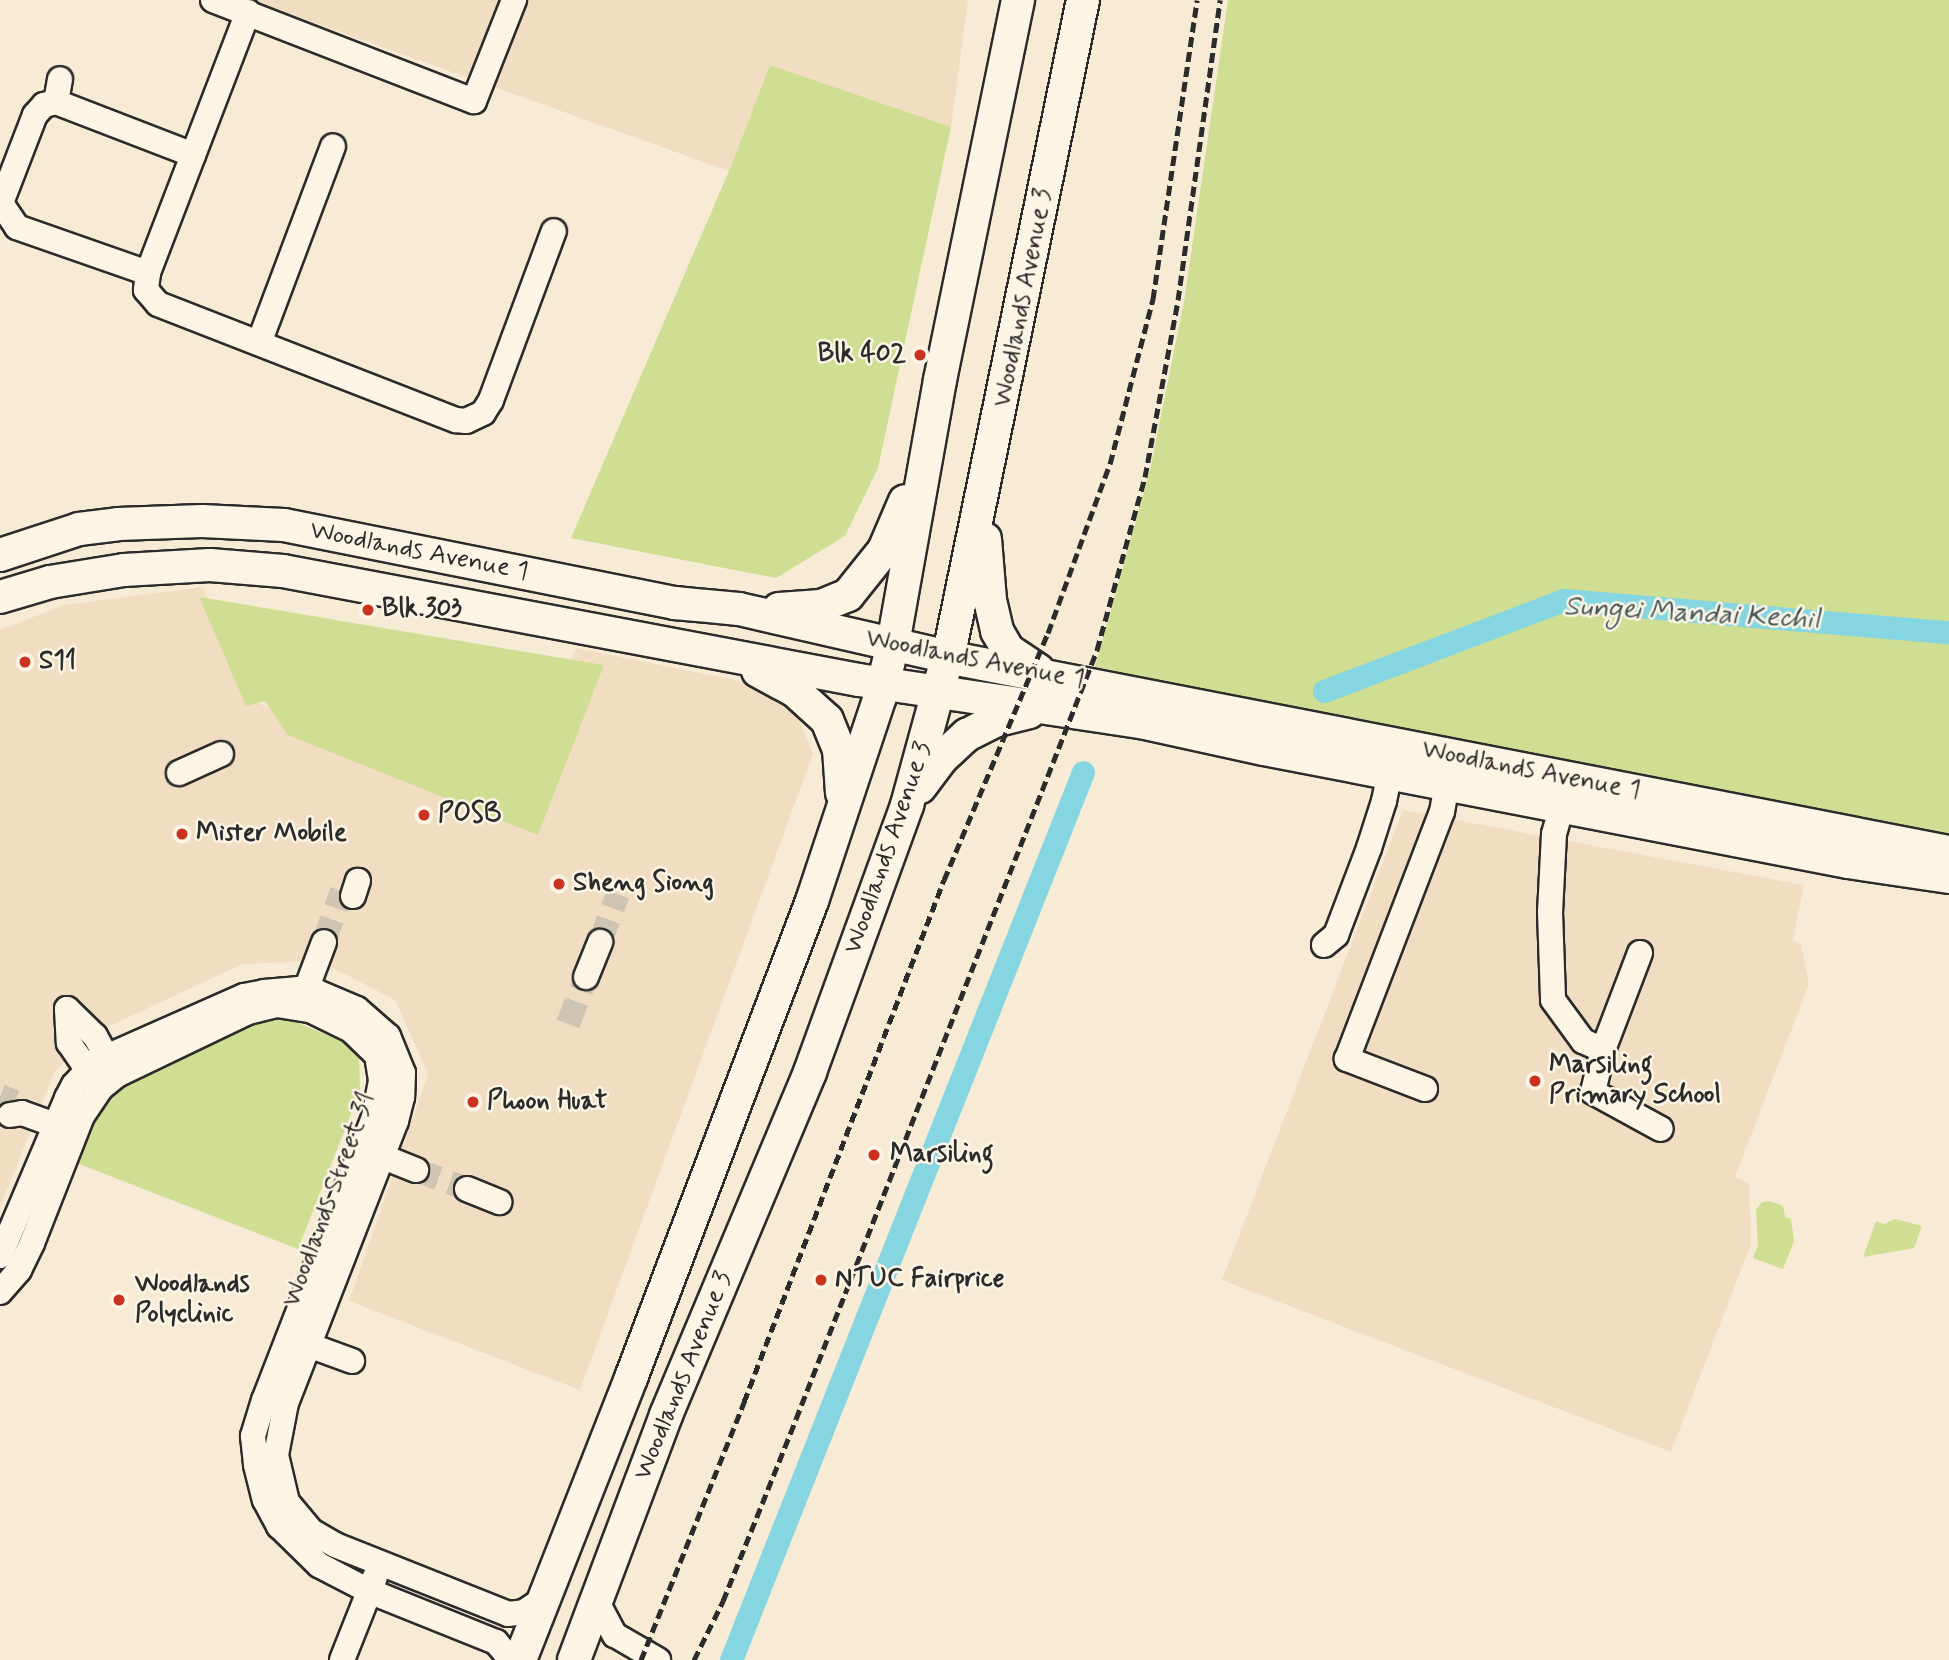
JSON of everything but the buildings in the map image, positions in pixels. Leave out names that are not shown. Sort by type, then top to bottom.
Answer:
[{"type":"main road","name":"Woodlands Avenue 3","points":[[520,1660],[631,1378],[803,925],[883,684],[893,644],[933,417],[1018,0]]},
{"type":"main road","name":"Woodlands Avenue 3","points":[[574,1660],[666,1415],[810,1072],[907,806],[948,657],[1083,0]]},
{"type":"main road","points":[[739,609],[821,606],[838,601],[859,585],[884,550],[893,531],[933,417]]},
{"type":"main road","points":[[990,461],[985,547],[997,631],[1017,659],[1046,674]]},
{"type":"main road","name":"Woodlands Avenue 1","points":[[0,555],[79,529],[155,522],[284,525],[675,603],[739,609],[948,657],[1046,674],[1393,759],[1447,784],[1848,862],[1949,877]]},
{"type":"main road","name":"Woodlands Avenue 1","points":[[1,596],[50,582],[124,570],[210,565],[262,569],[329,579],[723,656],[883,684],[1393,759],[1949,852]]},
{"type":"main road","points":[[723,656],[795,691],[827,720],[839,749],[842,809]]},
{"type":"main road","points":[[907,806],[943,757],[967,735],[994,721],[1047,708]]},
{"type":"street","points":[[213,0],[474,101],[514,0]]},
{"type":"street","points":[[248,12],[148,273],[146,290],[158,304],[456,420],[475,419],[491,400],[554,231]]},
{"type":"street","points":[[148,273],[17,227],[1,203],[35,114],[58,90],[193,155]]},
{"type":"street","points":[[259,343],[333,146]]},
{"type":"street","points":[[179,773],[221,754]]},
{"type":"street","points":[[1324,945],[1336,935],[1369,848],[1393,759]]},
{"type":"street","points":[[1424,1089],[1347,1059],[1437,825],[1447,784]]},
{"type":"street","points":[[1562,806],[1554,834],[1551,899],[1553,1000],[1583,1041],[1603,1050]]},
{"type":"street","points":[[586,977],[600,942]]},
{"type":"street","points":[[308,999],[329,944]]},
{"type":"street","points":[[1640,953],[1603,1050],[1593,1092],[1661,1129]]},
{"type":"street","name":"Woodlands Street 31","points":[[0,1293],[19,1270],[32,1243],[66,1129],[70,1092],[244,996],[283,989],[308,999],[338,998],[373,1021],[388,1036],[398,1056],[403,1073],[401,1097],[372,1152],[297,1341],[253,1436],[256,1465],[265,1500],[279,1526],[319,1565],[369,1591],[496,1642],[511,1660]]},
{"type":"street","points":[[16,1110],[66,1129]]},
{"type":"street","name":"Woodlands Street 31","points":[[0,1255],[66,1129]]},
{"type":"street","points":[[372,1152],[416,1170]]},
{"type":"street","points":[[467,1189],[499,1202]]},
{"type":"street","points":[[297,1341],[352,1361]]},
{"type":"street","name":"Woodlands Street 31","points":[[297,1341],[277,1436],[276,1455],[287,1502],[312,1531],[380,1563],[509,1614],[524,1612],[544,1599]]},
{"type":"street","points":[[342,1660],[380,1563]]},
{"type":"street","points":[[596,1600],[615,1635],[658,1660]]},
{"type":"shaded area","points":[[251,0],[968,0],[951,127],[770,65],[729,171]]},
{"type":"shaded area","points":[[203,587],[255,702],[517,803],[576,648],[761,685],[797,713],[813,754],[580,1390],[349,1301],[428,1074],[395,1000],[320,961],[243,964],[90,1035],[54,1073],[0,1207],[0,630],[64,605]]},
{"type":"shaded area","name":"Marsiling Primary School","points":[[1403,810],[1804,885],[1793,941],[1801,943],[1809,984],[1735,1177],[1749,1183],[1751,1244],[1671,1452],[1222,1280]]},
{"type":"green space","points":[[1228,0],[1949,0],[1949,834],[1329,716],[1095,667],[1150,470],[1184,302]]},
{"type":"green space","points":[[770,65],[951,127],[878,468],[845,536],[776,578],[571,538],[729,171]]},
{"type":"green space","points":[[199,597],[604,665],[538,835],[288,735],[265,701],[246,706]]},
{"type":"green space","points":[[272,1012],[346,1043],[359,1054],[360,1091],[298,1249],[74,1162],[94,1108],[110,1087]]},
{"type":"green space","points":[[1770,1201],[1783,1206],[1785,1217],[1791,1219],[1794,1241],[1783,1269],[1753,1258],[1758,1245],[1756,1210],[1762,1202]]},
{"type":"green space","points":[[1895,1219],[1922,1226],[1914,1248],[1863,1257],[1876,1221],[1884,1224]]},
{"type":"waterway","name":"Sungei Mandai Kechil","points":[[1324,691],[1564,600],[1949,632]]},
{"type":"waterway","points":[[731,1660],[1083,772]]},
{"type":"tunnel","points":[[324,942],[342,891]]},
{"type":"tunnel","points":[[600,942],[618,894]]},
{"type":"tunnel","points":[[568,1024],[586,977]]},
{"type":"tunnel","points":[[0,1096],[15,1102]]},
{"type":"tunnel","points":[[416,1170],[467,1189]]},
{"type":"railway","points":[[641,1660],[744,1402],[944,880],[1048,633],[1110,464],[1153,299],[1197,0]]},
{"type":"railway","points":[[694,1660],[723,1601],[796,1419],[1097,650],[1145,477],[1178,300],[1220,0]]},
{"type":"place","name":"Blk 402","points":[[920,355]]},
{"type":"place","name":"Blk 303","points":[[368,610]]},
{"type":"place","name":"S11","points":[[25,662]]},
{"type":"place","name":"POSB","points":[[424,815]]},
{"type":"place","name":"Mister Mobile","points":[[182,834]]},
{"type":"place","name":"Sheng Siong","points":[[559,884]]},
{"type":"place","name":"Marsiling Primary School","points":[[1535,1081]]},
{"type":"place","name":"Phoon Huat","points":[[473,1102]]},
{"type":"place","name":"Marsiling","points":[[874,1155]]},
{"type":"place","name":"NTUC Fairprice","points":[[821,1280]]},
{"type":"place","name":"Woodlands Polyclinic","points":[[119,1300]]}]
